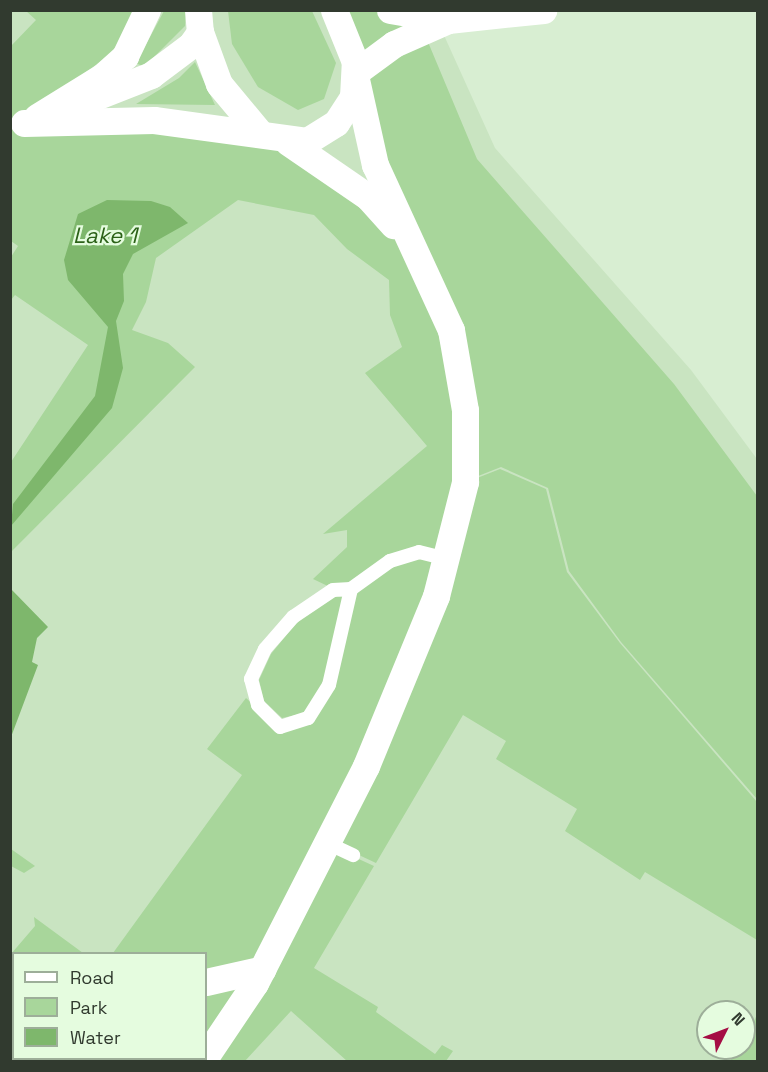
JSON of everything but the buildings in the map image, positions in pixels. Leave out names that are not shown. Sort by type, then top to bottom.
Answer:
[{"type":"street","points":[[50,111],[125,56],[147,10]]},
{"type":"street","points":[[207,1053],[263,969],[327,843],[420,639],[448,559],[465,482],[465,410],[451,330],[421,258],[375,165],[356,76],[334,10]]},
{"type":"street","points":[[390,10],[448,20],[543,10]]},
{"type":"street","points":[[17,126],[50,111],[129,88],[171,62],[199,16]]},
{"type":"street","points":[[199,16],[219,84],[259,132]]},
{"type":"street","points":[[288,142],[307,141],[336,123],[353,97],[356,76],[400,40],[448,20]]},
{"type":"street","points":[[17,126],[119,118],[259,132],[288,142],[368,197],[421,258]]},
{"type":"street","points":[[207,982],[263,969]]},
{"type":"lane","points":[[351,589],[330,685],[308,718],[280,727],[258,705],[251,680],[265,649],[293,617],[333,590],[351,589],[400,558],[419,552],[448,559]]},
{"type":"lane","points":[[327,843],[352,855]]},
{"type":"shaded area","points":[[10,11],[433,11],[495,148],[691,370],[757,459],[757,1061],[11,1061]]},
{"type":"green space","points":[[26,11],[144,11],[136,36],[11,126],[11,46],[36,20]]},
{"type":"green space","points":[[164,11],[186,11],[185,26],[144,67],[136,63]]},
{"type":"green space","points":[[228,11],[312,11],[336,63],[324,99],[298,110],[258,87],[232,44]]},
{"type":"green space","points":[[341,11],[415,11],[477,159],[674,384],[757,496],[757,799],[621,642],[569,571],[548,488],[501,467],[468,480],[470,411],[395,195]]},
{"type":"green space","points":[[195,62],[215,105],[136,104],[179,78]]},
{"type":"green space","points":[[68,121],[287,143],[420,258],[465,444],[419,638],[207,1051],[207,952],[114,952],[242,775],[207,749],[246,698],[280,729],[310,720],[331,687],[353,588],[332,588],[313,579],[347,547],[347,530],[323,534],[427,446],[365,373],[402,347],[390,315],[389,280],[347,249],[314,215],[238,200],[156,258],[146,302],[132,330],[168,343],[195,367],[11,552],[11,462],[88,345],[15,295],[11,300],[11,257],[18,246],[11,241],[11,130]]},
{"type":"green space","points":[[500,469],[546,489],[567,572],[620,643],[757,802],[757,940],[645,872],[640,880],[565,831],[577,809],[496,759],[506,741],[463,715],[376,863],[331,842],[467,482]]},
{"type":"green space","points":[[336,596],[343,597],[324,684],[305,713],[282,718],[264,701],[259,680],[271,654],[297,622]]},
{"type":"green space","points":[[328,845],[374,866],[314,968],[378,1007],[376,1012],[435,1054],[442,1045],[453,1051],[446,1061],[347,1061],[291,1011],[245,1061],[203,1062],[207,1060],[207,1055]]},
{"type":"green space","points":[[10,849],[35,866],[24,873],[11,866]]},
{"type":"green space","points":[[34,917],[82,952],[13,952],[35,926]]},
{"type":"green space","points":[[757,1014],[757,1061],[730,1061],[756,1060]]},
{"type":"green space","points":[[28,1060],[142,1060],[26,1062]]},
{"type":"water","name":"Lake 1","points":[[107,200],[151,201],[170,207],[188,223],[133,254],[123,274],[124,301],[116,321],[123,368],[112,408],[11,526],[13,504],[95,396],[108,327],[68,280],[64,260],[78,214]]},
{"type":"water","points":[[11,589],[48,627],[37,638],[32,662],[38,665],[11,737]]}]
